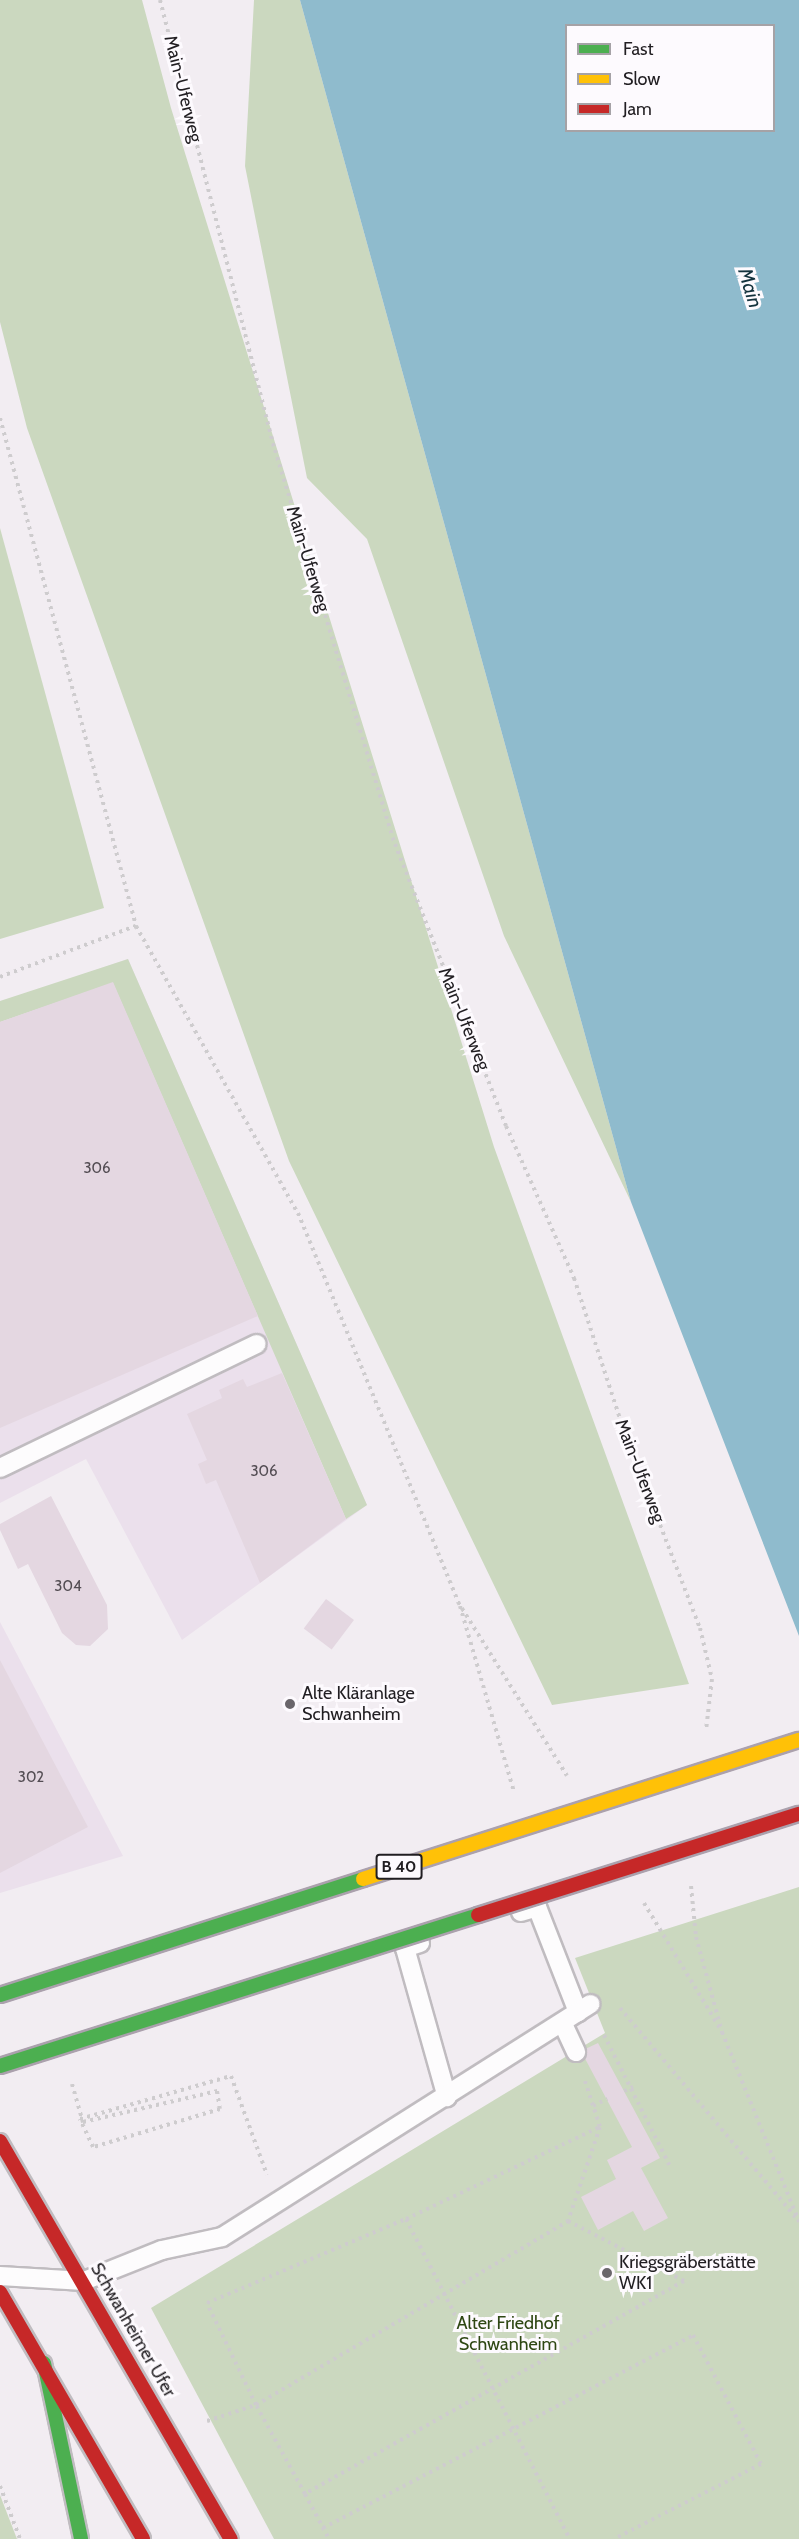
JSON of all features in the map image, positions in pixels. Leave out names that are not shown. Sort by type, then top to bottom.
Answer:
[{"type":"main road","name":"B 40","points":[[0,1995],[799,1740]]},
{"type":"main road","points":[[0,2066],[799,1814]]},
{"type":"main road","name":"Schwanheimer Ufer","points":[[0,2141],[84,2281],[231,2539]]},
{"type":"main road","points":[[0,2292],[44,2363],[143,2539]]},
{"type":"main road","points":[[44,2363],[79,2512],[81,2539]]},
{"type":"lane","points":[[0,1468],[257,1344]]},
{"type":"lane","points":[[0,2276],[84,2281],[162,2250],[222,2237],[277,2204],[563,2024],[586,2007],[537,1907],[405,1948],[447,2097]]},
{"type":"lane","points":[[563,2024],[576,2052]]},
{"type":"path","name":"Main-Uferweg","points":[[160,0],[275,450],[367,755],[395,844],[506,1126],[574,1278],[625,1434],[700,1629],[712,1679],[705,1736]]},
{"type":"path","points":[[0,418],[136,926],[298,1213],[458,1602],[516,1796]]},
{"type":"path","points":[[0,977],[136,926]]},
{"type":"path","points":[[458,1602],[490,1649]]},
{"type":"path","points":[[691,1882],[696,1937],[722,2032],[799,2222]]},
{"type":"path","points":[[615,2001],[799,2222]]},
{"type":"path","points":[[586,2007],[633,2087],[670,2166]]},
{"type":"path","points":[[198,2424],[256,2405],[448,2295],[568,2220],[600,2127],[576,2052]]},
{"type":"path","points":[[71,2085],[83,2122],[217,2091],[220,2109],[93,2147],[80,2119],[231,2076],[277,2204]]},
{"type":"path","points":[[624,2091],[633,2087]]},
{"type":"path","points":[[593,2106],[607,2099]]},
{"type":"path","points":[[329,2539],[256,2405],[207,2303],[406,2219],[600,2127]]},
{"type":"path","points":[[406,2219],[496,2386],[570,2539]]},
{"type":"path","points":[[305,2494],[684,2281],[568,2220]]},
{"type":"path","points":[[323,2528],[693,2335],[761,2464],[614,2539]]},
{"type":"path","points":[[0,2486],[20,2539]]},
{"type":"shaded area","points":[[128,959],[367,1505],[182,1640],[86,1459],[0,1503],[0,1003]]},
{"type":"shaded area","points":[[0,1622],[123,1856],[0,1893]]},
{"type":"green space","points":[[0,0],[142,0],[171,108],[494,1147],[689,1684],[552,1705],[289,1161],[27,428],[0,322]]},
{"type":"green space","points":[[254,0],[300,0],[631,1202],[504,936],[367,539],[307,478],[245,166]]},
{"type":"green space","points":[[0,528],[104,908],[0,939]]},
{"type":"green space","points":[[128,959],[367,1505],[346,1519],[113,983],[0,1022],[0,1001]]},
{"type":"green space","name":"Alter Friedhof Schwanheim","points":[[799,1887],[799,2539],[274,2539],[151,2308],[605,2033],[575,1958]]},
{"type":"green space","points":[[0,2495],[17,2539],[0,2539]]},
{"type":"water","name":"Main","points":[[300,0],[799,0],[799,1636],[631,1202]]},
{"type":"building","points":[[113,982],[258,1316],[0,1428],[0,1022]]},
{"type":"building","points":[[282,1373],[346,1519],[260,1583],[216,1480],[206,1484],[198,1464],[207,1460],[187,1414],[222,1398],[219,1390],[243,1379],[247,1387]]},
{"type":"building","points":[[51,1496],[107,1605],[108,1629],[90,1646],[76,1645],[62,1633],[28,1564],[18,1569],[0,1530],[0,1524]]},
{"type":"building","points":[[326,1599],[354,1620],[332,1650],[304,1629]]},
{"type":"building","points":[[0,1660],[88,1827],[0,1873]]},
{"type":"building","points":[[598,2043],[660,2158],[641,2168],[668,2218],[644,2231],[633,2211],[598,2230],[581,2197],[616,2179],[607,2160],[632,2147],[581,2051]]},
{"type":"traffic: fast","points":[[0,1995],[363,1879]]},
{"type":"traffic: fast","points":[[0,2066],[478,1915]]},
{"type":"traffic: fast","points":[[44,2363],[81,2539]]},
{"type":"traffic: jam","points":[[478,1915],[799,1814]]},
{"type":"traffic: jam","points":[[0,2141],[231,2539]]},
{"type":"traffic: jam","points":[[0,2292],[143,2539]]},
{"type":"traffic: slow","points":[[363,1879],[799,1740]]},
{"type":"place","name":"Alte Kläranlage Schwanheim","points":[[290,1704]]},
{"type":"place","name":"Kriegsgräberstätte WK1","points":[[607,2273]]}]
